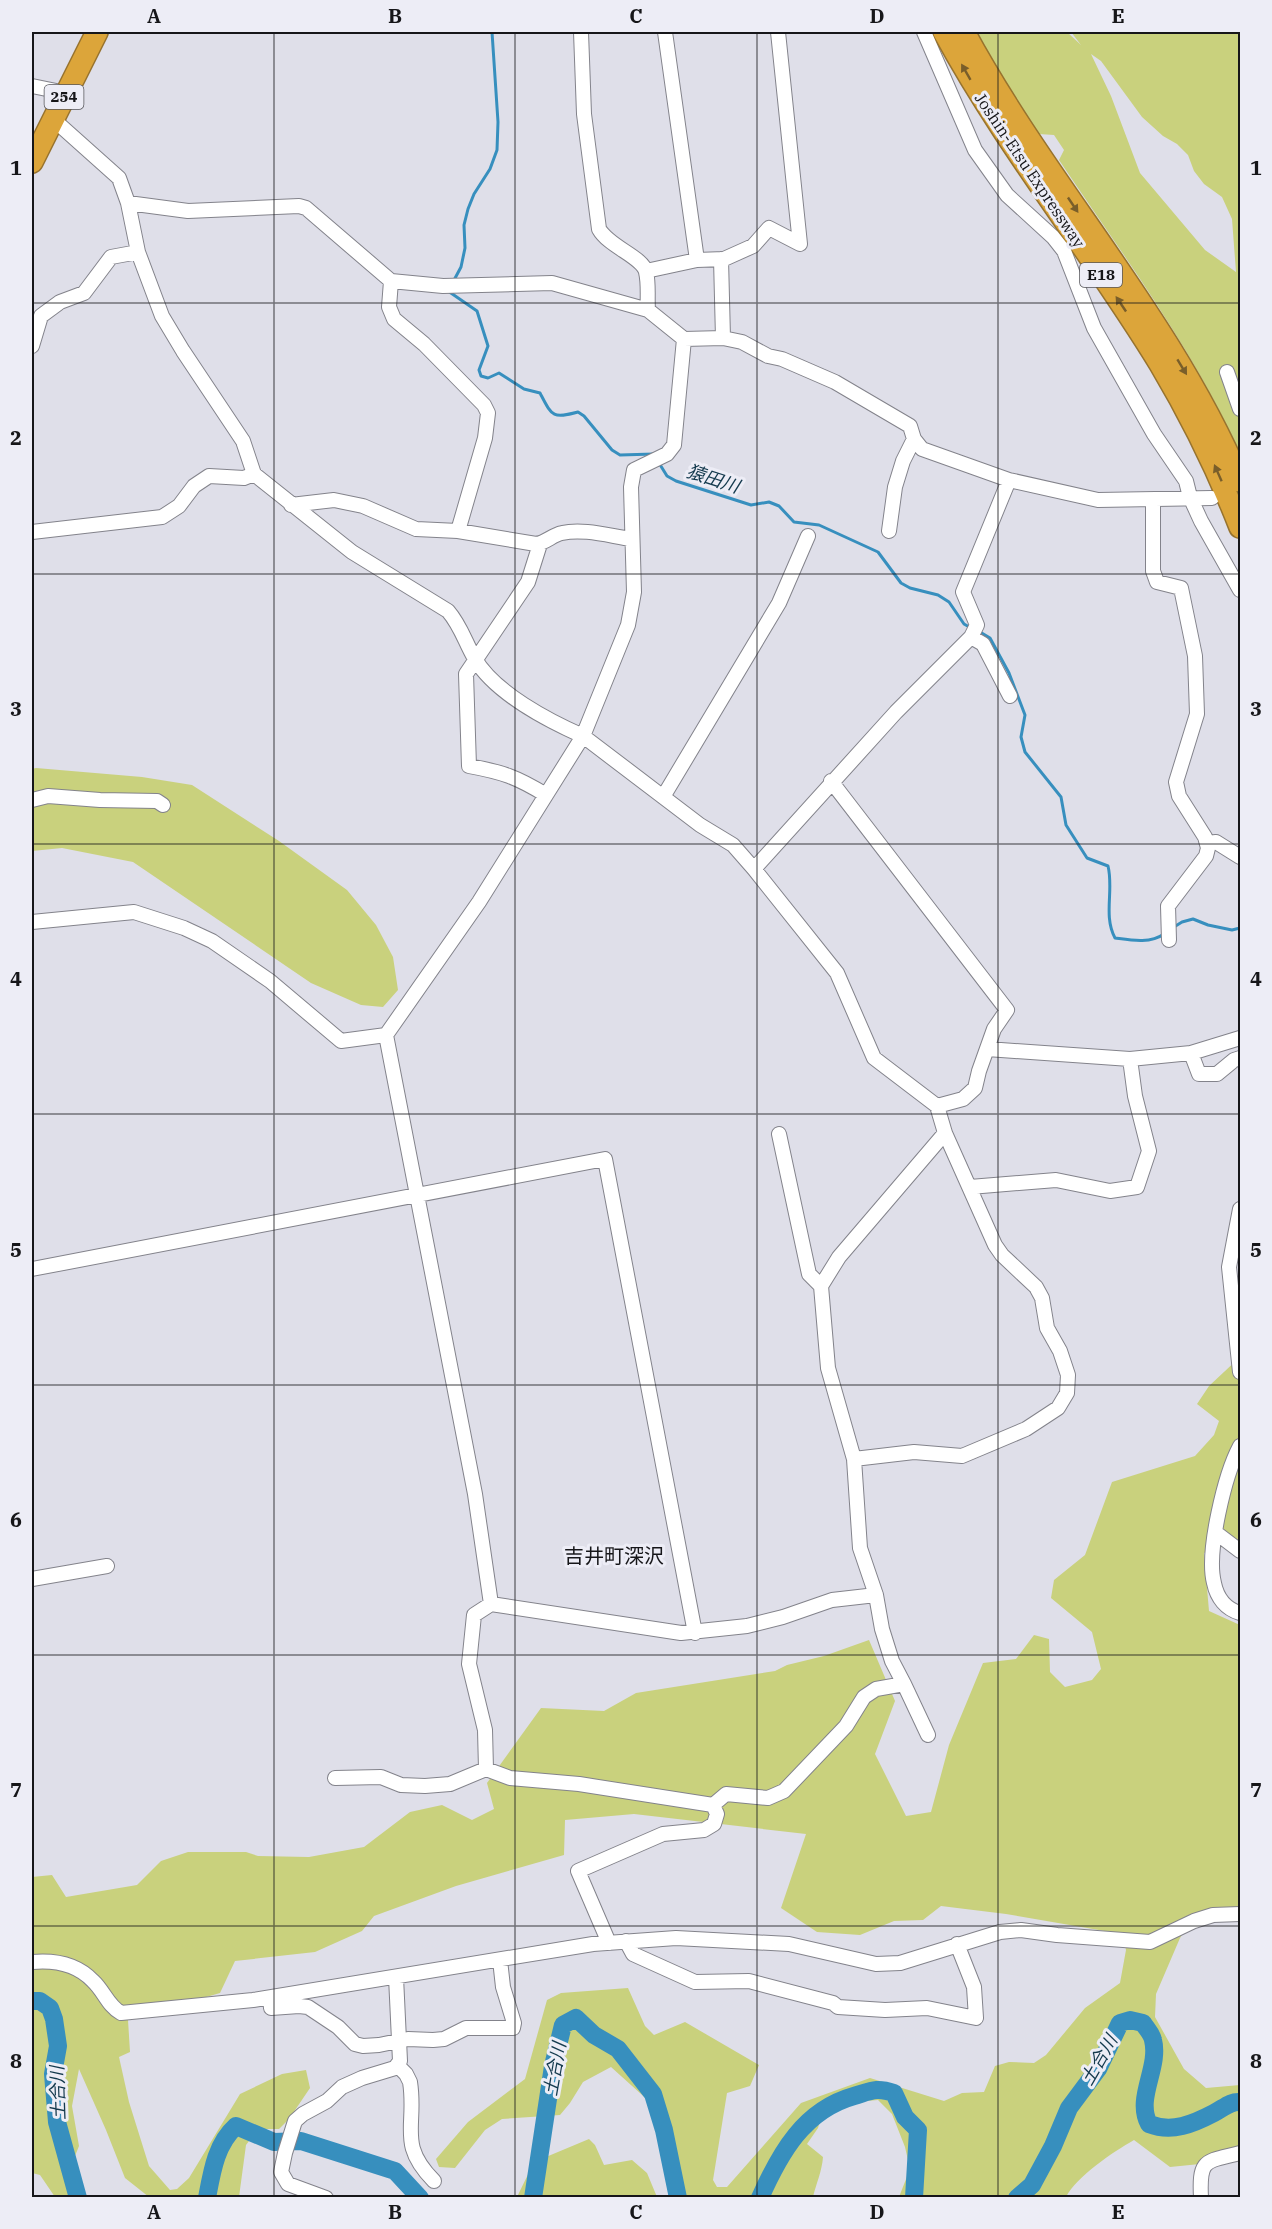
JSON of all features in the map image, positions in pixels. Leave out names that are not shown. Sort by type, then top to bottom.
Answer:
[{"type":"highway","name":"254","points":[[32,162],[97,32]]},
{"type":"highway","name":"Joshin-Etsu Expressway","points":[[944,32],[1012,146],[1160,365],[1201,438],[1240,527]]},
{"type":"highway","name":"Joshin-Etsu Expressway","points":[[964,32],[1027,138],[1173,352],[1216,428],[1240,481]]},
{"type":"street","points":[[581,32],[584,114],[599,229],[604,239],[642,263],[646,271],[648,310]]},
{"type":"street","points":[[665,32],[698,260]]},
{"type":"street","points":[[646,271],[698,260],[721,259],[753,246],[769,228],[800,244],[778,32]]},
{"type":"street","points":[[924,32],[975,150],[1007,195],[1053,237],[1064,251],[1094,328],[1154,434],[1186,482],[1190,497],[1240,591]]},
{"type":"street","points":[[32,86],[66,93]]},
{"type":"street","points":[[53,119],[119,178],[128,203],[138,252],[162,316],[243,441],[254,474],[352,552],[448,611],[458,622],[476,660],[503,689],[558,724],[583,736],[700,825],[733,845],[837,973],[874,1058],[937,1106],[945,1132],[995,1245],[1002,1255],[1036,1287],[1042,1298],[1047,1329],[1060,1351],[1068,1375],[1067,1392],[1058,1408],[1026,1429],[962,1456],[914,1452],[854,1459]]},
{"type":"street","points":[[128,203],[188,210],[299,206],[306,208],[391,281],[443,286],[552,283],[648,310],[684,339],[723,338],[742,342],[768,356],[782,359],[835,382],[910,426],[921,449],[1009,480],[1098,500],[1212,498]]},
{"type":"street","points":[[32,346],[36,314],[84,293],[111,257],[138,252]]},
{"type":"street","points":[[721,259],[723,338]]},
{"type":"street","points":[[391,281],[389,307],[394,319],[424,344],[484,405],[488,413],[485,438],[458,531]]},
{"type":"street","points":[[491,1604],[475,1494],[386,1035],[479,902],[583,736],[628,625],[634,592],[631,488],[634,470],[667,454],[674,445],[684,339]]},
{"type":"street","points":[[1227,372],[1240,409]]},
{"type":"street","points":[[889,531],[894,487],[903,461],[915,439]]},
{"type":"street","points":[[32,532],[162,517],[179,506],[194,486],[209,476],[244,478],[254,474]]},
{"type":"street","points":[[753,869],[831,781],[971,637],[977,625],[963,592],[1009,480]]},
{"type":"street","points":[[291,505],[334,500],[363,506],[416,529],[458,531],[540,543],[559,533],[574,531],[632,539]]},
{"type":"street","points":[[1153,500],[1154,571],[1157,582],[1181,588],[1195,656],[1197,714],[1176,782],[1179,796],[1207,843],[1206,856],[1168,906],[1169,940]]},
{"type":"street","points":[[663,797],[779,603],[808,536]]},
{"type":"street","points":[[540,543],[528,582],[466,674],[469,766],[521,779],[546,795]]},
{"type":"street","points":[[971,637],[983,644],[1010,696]]},
{"type":"street","points":[[831,781],[1007,1010],[994,1029],[975,1088],[963,1099],[937,1106]]},
{"type":"street","points":[[32,800],[48,796],[157,801],[163,805]]},
{"type":"street","points":[[1207,843],[1216,842],[1240,857]]},
{"type":"street","points":[[32,922],[112,913],[134,912],[144,915],[184,928],[212,941],[270,981],[341,1041],[386,1035]]},
{"type":"street","points":[[987,1049],[1130,1059],[1191,1053],[1240,1038]]},
{"type":"street","points":[[1191,1053],[1199,1074],[1217,1074],[1240,1058]]},
{"type":"street","points":[[970,1187],[1056,1180],[1110,1191],[1137,1187],[1149,1151],[1135,1096],[1130,1059]]},
{"type":"street","points":[[820,1286],[839,1257],[945,1132]]},
{"type":"street","points":[[779,1134],[809,1274],[820,1286],[828,1368],[854,1459],[860,1548],[876,1595],[882,1629],[892,1661],[928,1735]]},
{"type":"street","points":[[32,1269],[605,1159],[695,1633]]},
{"type":"street","points":[[1240,1209],[1229,1267],[1240,1372]]},
{"type":"street","points":[[1240,1446],[1233,1459],[1215,1532],[1213,1583],[1220,1598],[1231,1610],[1240,1612]]},
{"type":"street","points":[[1215,1532],[1240,1551]]},
{"type":"street","points":[[32,1579],[107,1566]]},
{"type":"street","points":[[486,1769],[485,1730],[470,1664],[474,1615],[491,1604],[681,1634],[747,1626],[783,1617],[832,1600],[876,1595]]},
{"type":"street","points":[[335,1778],[381,1777],[401,1785],[424,1786],[450,1784],[486,1769],[510,1778],[579,1784],[713,1805],[726,1794],[768,1798],[784,1791],[846,1726],[864,1697],[876,1689],[904,1684]]},
{"type":"street","points":[[609,1943],[578,1871],[663,1834],[704,1830],[714,1824],[717,1814],[713,1805]]},
{"type":"street","points":[[32,1962],[53,1961],[73,1967],[93,1980],[114,2009],[121,2013],[270,1998],[626,1941],[676,1938],[789,1944],[876,1964],[900,1963],[1000,1932],[1021,1930],[1150,1942],[1194,1921],[1213,1915],[1240,1914]]},
{"type":"street","points":[[626,1941],[633,1954],[694,1982],[749,1981],[833,2003],[838,2007],[885,2010],[927,2008],[976,2018],[974,1987],[957,1944]]},
{"type":"street","points":[[270,1998],[271,2008],[308,2007],[338,2027],[355,2044],[363,2046],[408,2038],[433,2040],[444,2038],[466,2028],[513,2028],[514,2023],[503,1987],[500,1960]]},
{"type":"street","points":[[326,2198],[288,2184],[281,2172],[292,2130],[296,2121],[303,2114],[327,2101],[342,2087],[395,2068],[400,2061],[396,1977]]},
{"type":"street","points":[[397,2065],[410,2082],[410,2139],[413,2154],[423,2170],[434,2181]]},
{"type":"street","points":[[1201,2198],[1201,2171],[1204,2164],[1240,2153]]},
{"type":"green space","points":[[976,32],[1067,32],[1081,45],[1071,32],[1240,32],[1240,453],[1221,414],[1179,340],[1059,160],[1064,150],[1054,135],[1039,134],[995,68]],"holes":[[[1091,54],[1101,61],[1142,117],[1163,136],[1177,144],[1188,155],[1194,171],[1204,184],[1222,197],[1232,219],[1236,272],[1205,250],[1140,173],[1111,96]]]},
{"type":"green space","points":[[32,769],[142,777],[192,785],[279,841],[347,890],[376,925],[393,957],[398,990],[383,1007],[361,1005],[311,983],[133,862],[62,848],[32,851]]},
{"type":"green space","points":[[1240,1357],[1240,1541],[1204,1553],[1209,1611],[1240,1625],[1240,1911],[1196,1914],[1180,1938],[1156,1994],[1155,2017],[1184,2069],[1206,2088],[1240,2085],[1240,2160],[1170,2167],[1134,2140],[1087,2173],[1066,2197],[899,2197],[910,2169],[905,2147],[892,2114],[878,2100],[854,2102],[821,2118],[818,2128],[807,2144],[823,2157],[813,2197],[670,2197],[651,2103],[611,2067],[583,2082],[560,2115],[502,2119],[485,2130],[455,2168],[439,2167],[436,2159],[468,2122],[525,2079],[547,2000],[561,1993],[628,1988],[645,2026],[654,2035],[685,2022],[759,2065],[750,2086],[727,2093],[713,2180],[717,2187],[727,2187],[801,2103],[870,2078],[944,2101],[962,2093],[984,2092],[995,2066],[1009,2062],[1034,2063],[1046,2055],[1085,2008],[1120,1983],[1126,1950],[1122,1934],[1006,1914],[941,1906],[923,1920],[894,1921],[860,1935],[817,1932],[781,1908],[806,1834],[634,1814],[565,1820],[564,1855],[456,1886],[374,1916],[362,1931],[315,1952],[235,1961],[220,1993],[128,2020],[130,2052],[119,2057],[129,2102],[149,2166],[170,2190],[177,2189],[189,2178],[240,2094],[282,2074],[306,2070],[310,2088],[289,2119],[279,2129],[258,2129],[246,2145],[239,2197],[149,2197],[125,2178],[79,2069],[72,2106],[79,2146],[75,2156],[79,2180],[86,2197],[55,2197],[40,2175],[32,2173],[32,1877],[52,1875],[66,1897],[137,1885],[161,1861],[188,1852],[246,1852],[258,1856],[309,1857],[364,1847],[410,1812],[442,1805],[472,1820],[494,1809],[487,1783],[541,1708],[604,1711],[636,1693],[775,1671],[787,1665],[824,1656],[869,1640],[895,1701],[875,1754],[906,1816],[931,1812],[949,1745],[983,1663],[1016,1659],[1034,1635],[1049,1639],[1050,1672],[1065,1687],[1092,1680],[1101,1669],[1092,1632],[1051,1598],[1054,1580],[1085,1555],[1112,1482],[1195,1456],[1214,1435],[1219,1421],[1197,1404],[1209,1386]]},
{"type":"green space","points":[[589,2139],[595,2145],[604,2165],[632,2160],[647,2173],[657,2197],[517,2197],[534,2162]]},
{"type":"waterway","name":"猿田川","points":[[453,282],[461,267],[465,248],[464,225],[468,209],[474,194],[490,169],[497,150],[498,122],[492,32]]},
{"type":"waterway","name":"猿田川","points":[[448,291],[477,311],[488,346],[479,370],[481,376],[488,378],[499,373],[524,389],[540,393],[547,407],[554,414],[578,412],[584,416],[612,450],[620,455],[654,454]]},
{"type":"waterway","name":"猿田川","points":[[659,463],[667,476],[676,481],[751,505],[769,502],[779,506],[794,522],[819,525],[878,552],[901,583],[910,588],[938,595],[949,602],[964,624],[971,628]]},
{"type":"waterway","points":[[980,632],[990,638],[1009,673],[1025,715],[1021,737],[1025,752],[1061,797],[1066,825],[1087,858],[1108,866],[1110,875],[1109,912],[1115,938],[1146,940],[1164,934]]},
{"type":"waterway","points":[[1174,927],[1193,919],[1232,930],[1240,928]]},
{"type":"waterway","name":"土合川","points":[[32,2001],[40,2001],[50,2008],[54,2019],[58,2046],[53,2074],[57,2122],[78,2198]]},
{"type":"waterway","name":"土合川","points":[[533,2198],[553,2066],[563,2025],[576,2018],[594,2035],[618,2049],[653,2094],[664,2130],[678,2198]]},
{"type":"waterway","name":"土合川","points":[[1017,2198],[1032,2185],[1053,2146],[1069,2108],[1098,2069],[1120,2023],[1130,2020],[1143,2023],[1152,2038],[1153,2061],[1145,2104],[1145,2114],[1149,2124],[1166,2128],[1182,2126],[1206,2117],[1230,2104],[1240,2102]]},
{"type":"waterway","name":"土合川","points":[[760,2198],[785,2150],[808,2123],[836,2103],[874,2090],[894,2093],[905,2117],[918,2130],[914,2198]]},
{"type":"waterway","name":"土合川","points":[[207,2198],[219,2150],[236,2126],[274,2142],[301,2141],[395,2171],[420,2198]]},
{"type":"district","name":"吉井町深沢","points":[[614,1556]]}]
